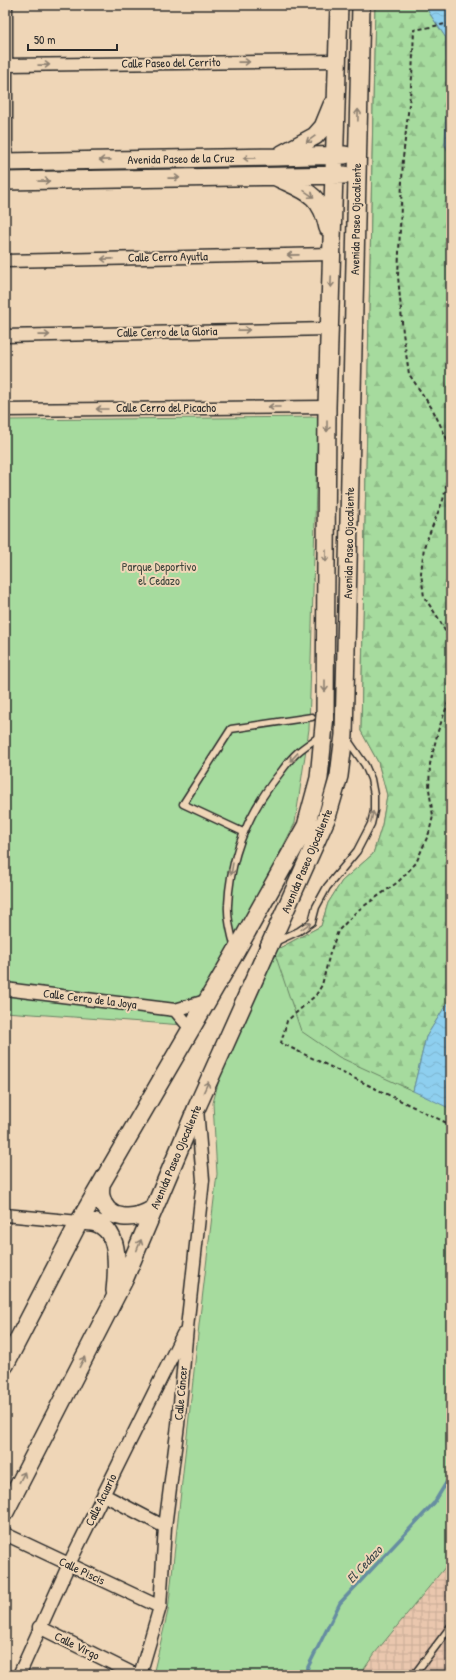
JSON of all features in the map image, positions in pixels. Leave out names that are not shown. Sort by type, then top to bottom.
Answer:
[{"type":"main road","name":"Avenida Paseo Ojocaliente","points":[[5,1365],[79,1222],[235,953],[306,826],[320,778],[325,733],[327,407],[339,5]]},
{"type":"main road","name":"Avenida Paseo Ojocaliente","points":[[5,1512],[124,1280],[197,1108],[327,817],[339,776],[344,735],[361,5]]},
{"type":"main road","points":[[276,157],[316,136],[323,128],[336,93]]},
{"type":"main road","name":"Avenida Paseo de la Cruz","points":[[6,162],[358,154]]},
{"type":"main road","name":"Avenida Paseo de la Cruz","points":[[5,182],[357,174]]},
{"type":"main road","points":[[274,176],[310,194],[319,203],[325,214],[332,250]]},
{"type":"main road","points":[[101,1184],[101,1197],[108,1210],[117,1216],[128,1218],[143,1215],[153,1209]]},
{"type":"main road","points":[[79,1222],[89,1221],[100,1223],[114,1238],[116,1253],[116,1278],[114,1301]]},
{"type":"street","points":[[6,5],[6,162]]},
{"type":"street","name":"Calle Paseo del Cerrito","points":[[6,65],[337,61]]},
{"type":"street","name":"Calle Cerro Ayutla","points":[[5,261],[332,250]]},
{"type":"street","name":"Calle Cerro de la Gloria","points":[[5,336],[329,329]]},
{"type":"street","name":"Calle Cerro del Picacho","points":[[5,410],[327,407]]},
{"type":"street","name":"Calle Cerro de la Joya","points":[[5,989],[175,1010]]},
{"type":"street","points":[[191,1029],[175,1010],[206,1001]]},
{"type":"street","name":"Calle Cáncer","points":[[140,1675],[160,1607],[165,1527],[178,1425],[203,1180],[197,1108]]},
{"type":"street","points":[[5,1215],[79,1222]]},
{"type":"street","name":"Calle Acuario","points":[[19,1675],[39,1627],[69,1564],[187,1328]]},
{"type":"street","points":[[104,1495],[165,1527]]},
{"type":"street","name":"Calle Piscis","points":[[5,1534],[160,1607]]},
{"type":"street","name":"Calle Virgo","points":[[39,1627],[136,1675]]},
{"type":"lane","points":[[243,832],[183,804],[231,729],[312,717]]},
{"type":"lane","points":[[235,953],[228,906],[234,859],[243,832],[255,808],[268,788],[284,768],[298,753],[325,733]]},
{"type":"lane","points":[[271,944],[299,931],[312,922],[316,907],[326,887],[357,851],[371,824],[374,811],[374,795],[371,779],[365,765],[344,735]]},
{"type":"lane","points":[[414,1675],[451,1626]]},
{"type":"path","points":[[451,23],[414,30],[412,77],[403,158],[398,276],[403,333],[409,374],[433,410],[449,443],[449,476],[443,500],[424,547],[421,573],[424,597],[439,620],[451,643]]},
{"type":"path","points":[[451,695],[438,730],[430,764],[429,789],[433,816],[416,863],[398,882],[357,911],[338,931],[330,953],[322,985],[316,995],[287,1021],[281,1043],[451,1125]]},
{"type":"shaded area","points":[[451,1561],[451,1675],[360,1675],[375,1653]]},
{"type":"green space","points":[[375,5],[451,5],[451,1560],[375,1653],[360,1675],[153,1675],[168,1611],[217,1174],[213,1103],[230,1037],[274,951],[321,926],[328,903],[342,881],[373,854],[382,825],[387,795],[378,762],[361,731]]},
{"type":"green space","points":[[375,5],[427,5],[428,11],[446,38],[447,93],[445,145],[451,157],[451,997],[426,1037],[413,1091],[339,1057],[301,1031],[274,951],[321,926],[328,903],[342,881],[373,854],[382,825],[387,795],[378,762],[361,731]]},
{"type":"green space","name":"Parque Deportivo el Cedazo","points":[[318,417],[309,729],[295,823],[244,923],[183,1025],[5,1012],[5,420]]},
{"type":"water","points":[[427,5],[451,5],[451,157],[445,145],[447,93],[446,38],[428,11]]},
{"type":"water","points":[[451,997],[451,1109],[413,1091],[426,1037]]},
{"type":"waterway","name":"El Cedazo","points":[[304,1675],[340,1603],[434,1503],[451,1475]]}]
